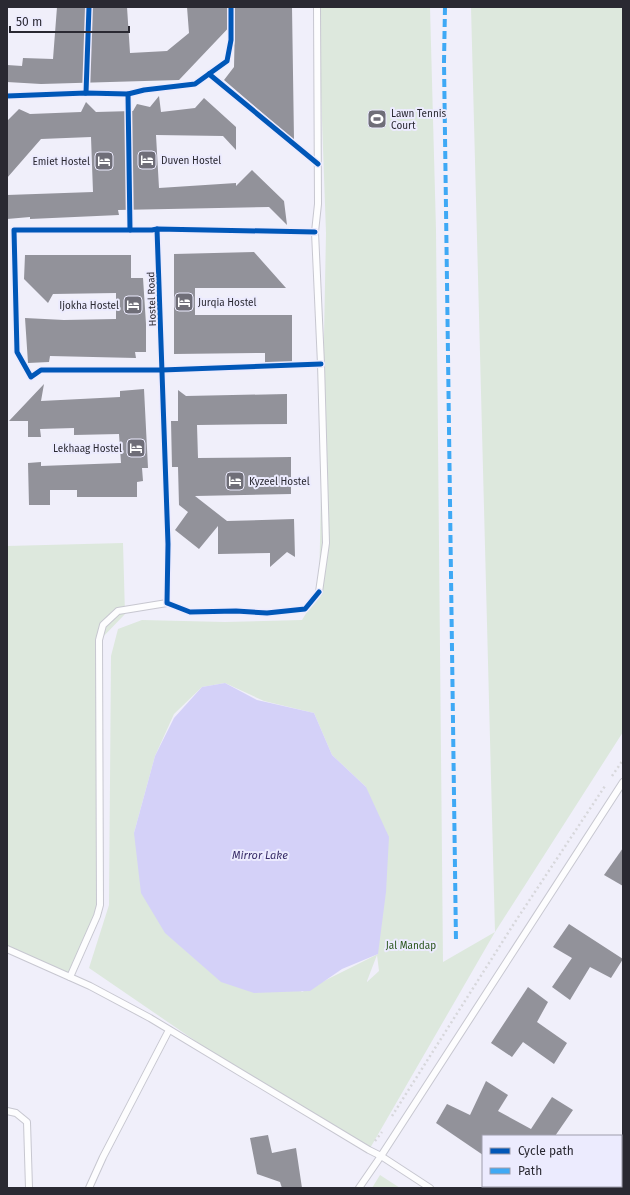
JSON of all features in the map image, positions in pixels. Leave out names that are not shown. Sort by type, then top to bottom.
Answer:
[{"type":"lane","points":[[317,7],[318,204],[315,232],[322,364],[326,543],[319,592]]},
{"type":"lane","points":[[70,977],[97,916],[100,905],[100,635],[103,625],[118,611],[167,603]]},
{"type":"lane","points":[[359,1188],[623,782]]},
{"type":"lane","points":[[7,949],[90,986],[143,1014],[381,1156],[430,1188]]},
{"type":"lane","points":[[89,1188],[103,1157],[169,1030]]},
{"type":"lane","points":[[7,1111],[16,1113],[26,1122],[29,1188]]},
{"type":"path","points":[[610,779],[623,760]]},
{"type":"path","points":[[390,1119],[515,922],[606,786]]},
{"type":"path","points":[[369,1150],[382,1131]]},
{"type":"green space","name":"Jal Mandap","points":[[318,7],[430,7],[436,230],[443,962],[495,932],[369,1150],[251,1079],[89,968],[109,905],[111,656],[118,629],[142,620],[225,622],[302,620],[319,592],[326,233]],"holes":[[[225,683],[264,701],[314,713],[332,755],[366,787],[378,954],[302,992],[134,833],[155,756],[174,714],[202,687]],[[377,955],[379,971],[367,982],[367,981]]]},
{"type":"green space","points":[[471,7],[623,7],[623,732],[495,932]]},
{"type":"green space","points":[[123,543],[125,614],[99,641],[97,916],[70,977],[7,947],[7,546]]},
{"type":"green space","points":[[380,1175],[400,1188],[372,1188]]},
{"type":"water","name":"Mirror Lake","points":[[225,683],[257,700],[314,713],[332,755],[366,787],[389,837],[386,892],[378,954],[342,969],[310,991],[254,993],[221,982],[165,933],[141,893],[134,833],[155,756],[174,718],[202,687]]},
{"type":"building","points":[[57,7],[127,7],[130,53],[167,51],[189,33],[187,7],[292,7],[294,140],[224,80],[234,67],[235,21],[179,80],[41,84],[7,82],[7,65],[22,66],[23,58],[53,59]]},
{"type":"building","points":[[159,96],[161,112],[195,108],[204,98],[236,127],[236,150],[223,136],[156,135],[159,188],[236,183],[236,186],[252,170],[284,201],[287,225],[269,207],[118,210],[119,215],[7,219],[7,195],[93,192],[91,137],[41,139],[7,178],[7,121],[19,109],[30,114],[81,112],[86,102],[96,112],[133,111],[137,104],[150,107]]},
{"type":"building","name":"Jurqia Hostel","points":[[254,252],[286,288],[195,288],[195,315],[292,315],[292,363],[265,363],[265,353],[174,354],[174,254]]},
{"type":"building","name":"Ijokha Hostel","points":[[25,255],[131,255],[131,278],[143,278],[146,352],[135,352],[136,358],[50,356],[49,362],[28,363],[25,318],[64,320],[116,319],[116,293],[53,294],[48,303],[24,279]]},
{"type":"building","name":"Lekhaag Hostel","points":[[44,384],[41,401],[120,397],[120,391],[144,389],[148,468],[142,468],[143,481],[137,482],[137,497],[77,497],[77,490],[50,490],[50,505],[29,505],[28,463],[41,462],[41,466],[121,463],[119,434],[74,435],[74,428],[40,429],[41,437],[28,437],[28,421],[9,421]]},
{"type":"building","name":"Kyzeel Hostel","points":[[178,390],[186,396],[287,394],[287,424],[197,425],[198,458],[291,457],[291,494],[195,496],[227,521],[294,519],[295,557],[287,552],[270,567],[270,553],[218,554],[218,526],[199,549],[175,530],[188,512],[179,505],[178,467],[172,467],[171,421],[178,421]]},
{"type":"building","points":[[623,848],[623,886],[604,875]]},
{"type":"building","points":[[569,924],[623,959],[611,978],[590,967],[570,1000],[552,987],[572,958],[553,947]]},
{"type":"building","points":[[528,987],[548,1002],[537,1022],[567,1043],[554,1064],[523,1042],[512,1057],[491,1043]]},
{"type":"building","points":[[486,1081],[508,1095],[498,1111],[531,1129],[552,1097],[573,1110],[556,1135],[482,1135],[482,1154],[436,1123],[447,1104],[470,1115]]},
{"type":"building","points":[[268,1135],[272,1153],[296,1148],[302,1188],[282,1188],[280,1182],[257,1174],[250,1138]]},
{"type":"marked path","points":[[445,7],[444,62],[456,942]]},
{"type":"cycle path","points":[[86,93],[89,7]]},
{"type":"cycle path","points":[[7,96],[86,93],[128,94],[144,90],[195,84],[227,61],[231,40],[231,7]]},
{"type":"cycle path","points":[[209,74],[318,164]]},
{"type":"cycle path","points":[[128,94],[130,230]]},
{"type":"cycle path","name":"Hostel Road","points":[[157,229],[168,544],[167,603],[190,612],[236,611],[267,613],[305,609],[319,592]]},
{"type":"cycle path","points":[[315,232],[157,229],[14,230],[17,352],[31,377],[41,370],[162,370],[321,364]]},
{"type":"place","name":"Lawn Tennis Court","points":[[377,119]]},
{"type":"place","name":"Duven Hostel","points":[[147,160]]},
{"type":"place","name":"Emiet Hostel","points":[[104,161]]},
{"type":"place","name":"Jurqia Hostel","points":[[184,302]]},
{"type":"place","name":"Ijokha Hostel","points":[[133,305]]},
{"type":"place","name":"Lekhaag Hostel","points":[[136,448]]},
{"type":"place","name":"Kyzeel Hostel","points":[[235,481]]}]
